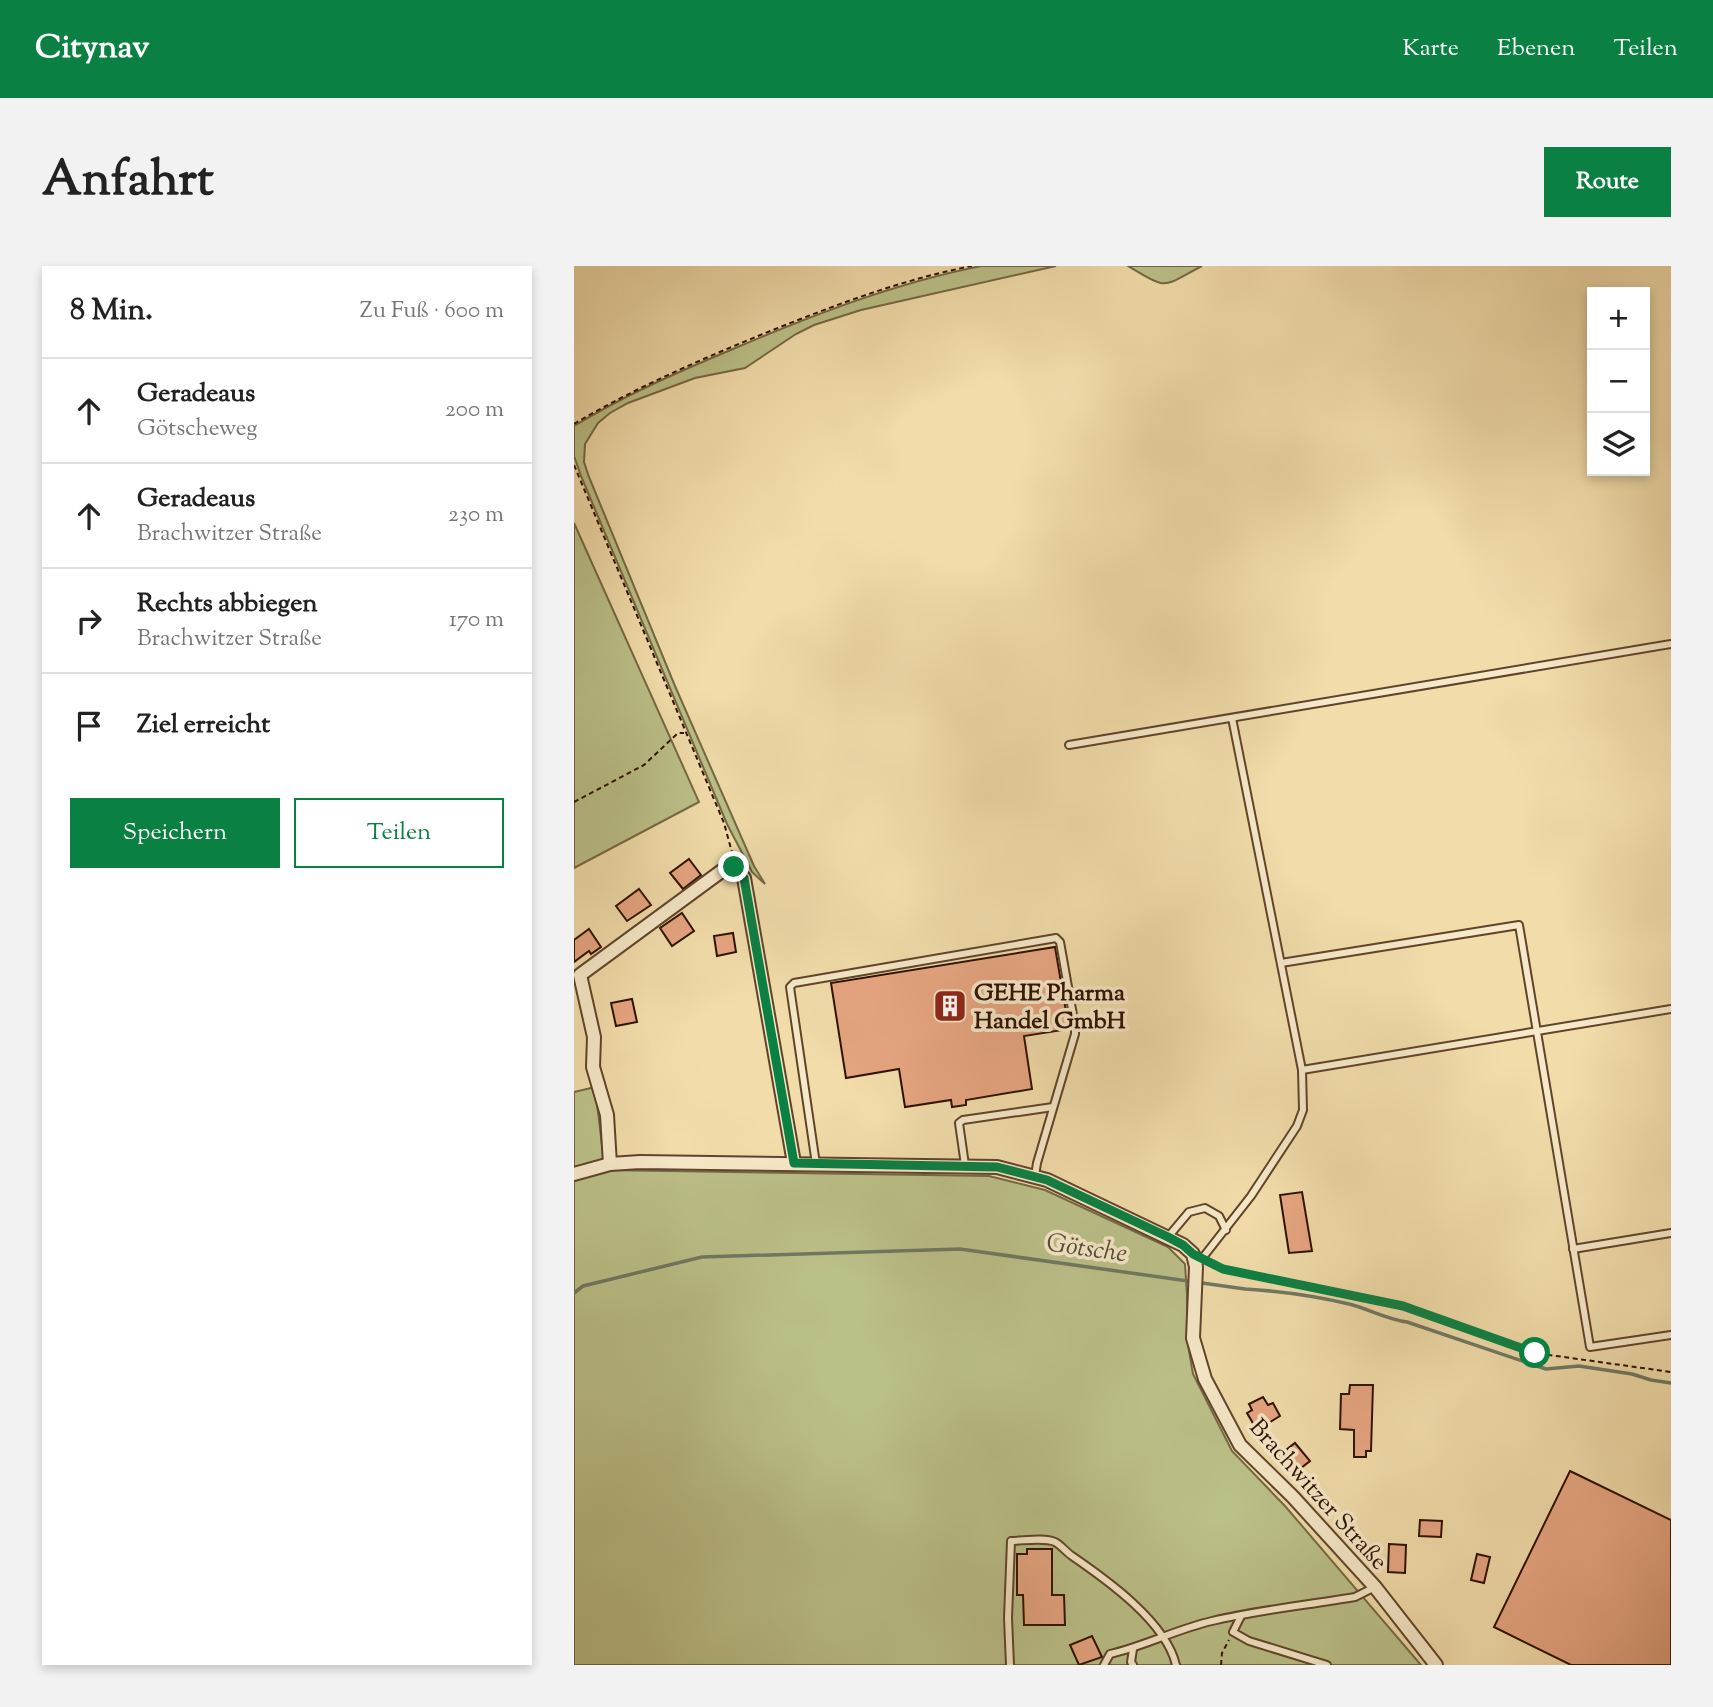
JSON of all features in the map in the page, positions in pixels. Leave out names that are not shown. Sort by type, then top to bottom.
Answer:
[{"type":"street","points":[[610,1164],[607,1115],[593,1067],[594,1037],[580,975],[723,870],[734,867],[744,878],[794,1163]]},
{"type":"street","points":[[574,1174],[610,1164],[640,1162],[997,1167],[1035,1176],[1168,1237],[1183,1245],[1199,1262]]},
{"type":"street","name":"Brachwitzer Straße","points":[[1199,1262],[1194,1296],[1193,1338],[1205,1379],[1240,1445],[1293,1497],[1375,1587],[1436,1665]]},
{"type":"lane","points":[[1069,745],[1671,644]]},
{"type":"lane","points":[[1199,1262],[1226,1230],[1297,1126],[1303,1110],[1302,1070],[1232,718]]},
{"type":"lane","points":[[1281,963],[1519,925],[1590,1347],[1671,1335]]},
{"type":"lane","points":[[816,1164],[790,987],[794,983],[1056,938],[1060,942],[1075,1034],[1035,1176]]},
{"type":"lane","points":[[1302,1070],[1671,1009]]},
{"type":"lane","points":[[965,1165],[959,1123],[963,1120],[1053,1107]]},
{"type":"lane","points":[[1168,1237],[1189,1212],[1205,1208],[1219,1216],[1226,1230]]},
{"type":"lane","points":[[1573,1249],[1671,1233]]},
{"type":"lane","points":[[1010,1665],[1008,1618],[1011,1541],[1053,1541],[1133,1605],[1163,1636],[1173,1651],[1176,1665]]},
{"type":"lane","points":[[1104,1665],[1110,1654],[1133,1649],[1163,1636],[1212,1621],[1355,1597],[1375,1587]]},
{"type":"lane","points":[[1241,1616],[1233,1632],[1249,1641],[1327,1665]]},
{"type":"lane","points":[[1133,1649],[1133,1665]]},
{"type":"path","points":[[574,424],[639,388],[803,317],[873,293],[972,266]]},
{"type":"path","points":[[574,465],[724,823],[733,850],[734,867]]},
{"type":"path","points":[[574,802],[644,765],[678,733],[686,733]]},
{"type":"path","points":[[1199,1262],[1403,1306],[1535,1353],[1671,1372]]},
{"type":"path","points":[[1221,1665],[1222,1653],[1233,1632]]},
{"type":"green space","points":[[981,266],[1056,266],[861,310],[814,325],[745,368],[695,378],[628,403],[598,423],[585,444],[584,462],[589,477],[675,686],[754,866],[765,884],[752,872],[727,824],[581,476],[574,456],[574,426],[652,384],[793,324],[917,281]]},
{"type":"green space","points":[[1128,266],[1202,266],[1172,282],[1159,283]]},
{"type":"green space","points":[[574,523],[699,802],[574,868]]},
{"type":"green space","points":[[595,1087],[605,1170],[989,1176],[1045,1190],[1168,1247],[1185,1264],[1187,1339],[1193,1374],[1232,1451],[1285,1506],[1421,1665],[574,1665],[574,1092]]},
{"type":"building","points":[[689,859],[701,875],[683,889],[670,873]]},
{"type":"building","points":[[639,889],[651,905],[627,921],[616,906]]},
{"type":"building","points":[[682,913],[694,931],[672,946],[660,928]]},
{"type":"building","points":[[589,929],[601,947],[591,954],[589,951],[574,962],[574,940]]},
{"type":"building","points":[[733,933],[736,952],[717,956],[714,936]]},
{"type":"building","name":"GEHE Pharma Handel GmbH","points":[[1055,947],[1069,1029],[1024,1036],[1032,1089],[966,1100],[966,1105],[952,1107],[951,1100],[905,1107],[899,1069],[846,1078],[831,983]]},
{"type":"building","points":[[632,999],[637,1022],[616,1026],[611,1003]]},
{"type":"building","points":[[1302,1192],[1312,1251],[1289,1253],[1280,1195]]},
{"type":"building","points":[[1350,1385],[1373,1385],[1371,1451],[1366,1451],[1366,1457],[1354,1457],[1354,1430],[1340,1429],[1341,1394],[1349,1394]]},
{"type":"building","points":[[1263,1397],[1268,1405],[1273,1403],[1280,1416],[1257,1430],[1247,1413],[1252,1410],[1249,1404]]},
{"type":"building","points":[[1295,1443],[1310,1461],[1292,1475],[1277,1457]]},
{"type":"building","points":[[1570,1471],[1671,1520],[1671,1665],[1571,1665],[1494,1627]]},
{"type":"building","points":[[1420,1520],[1442,1521],[1441,1537],[1419,1536]]},
{"type":"building","points":[[1389,1544],[1406,1545],[1405,1573],[1388,1572]]},
{"type":"building","points":[[1027,1549],[1052,1549],[1052,1595],[1064,1595],[1065,1625],[1024,1625],[1023,1595],[1017,1595],[1017,1554],[1027,1554]]},
{"type":"building","points":[[1477,1554],[1490,1557],[1484,1583],[1471,1580]]},
{"type":"building","points":[[1092,1636],[1102,1657],[1079,1665],[1070,1645]]},
{"type":"waterway","name":"Götsche","points":[[574,1293],[583,1286],[702,1257],[960,1249],[1324,1299],[1407,1322],[1546,1369],[1579,1366],[1671,1383]]},
{"type":"place","name":"GEHE Pharma Handel GmbH","points":[[950,1006]]},
{"type":"route","points":[[734,867],[744,878],[794,1163],[986,1166],[1035,1176],[1168,1237],[1193,1254],[1223,1269],[1403,1306],[1535,1353]]}]
